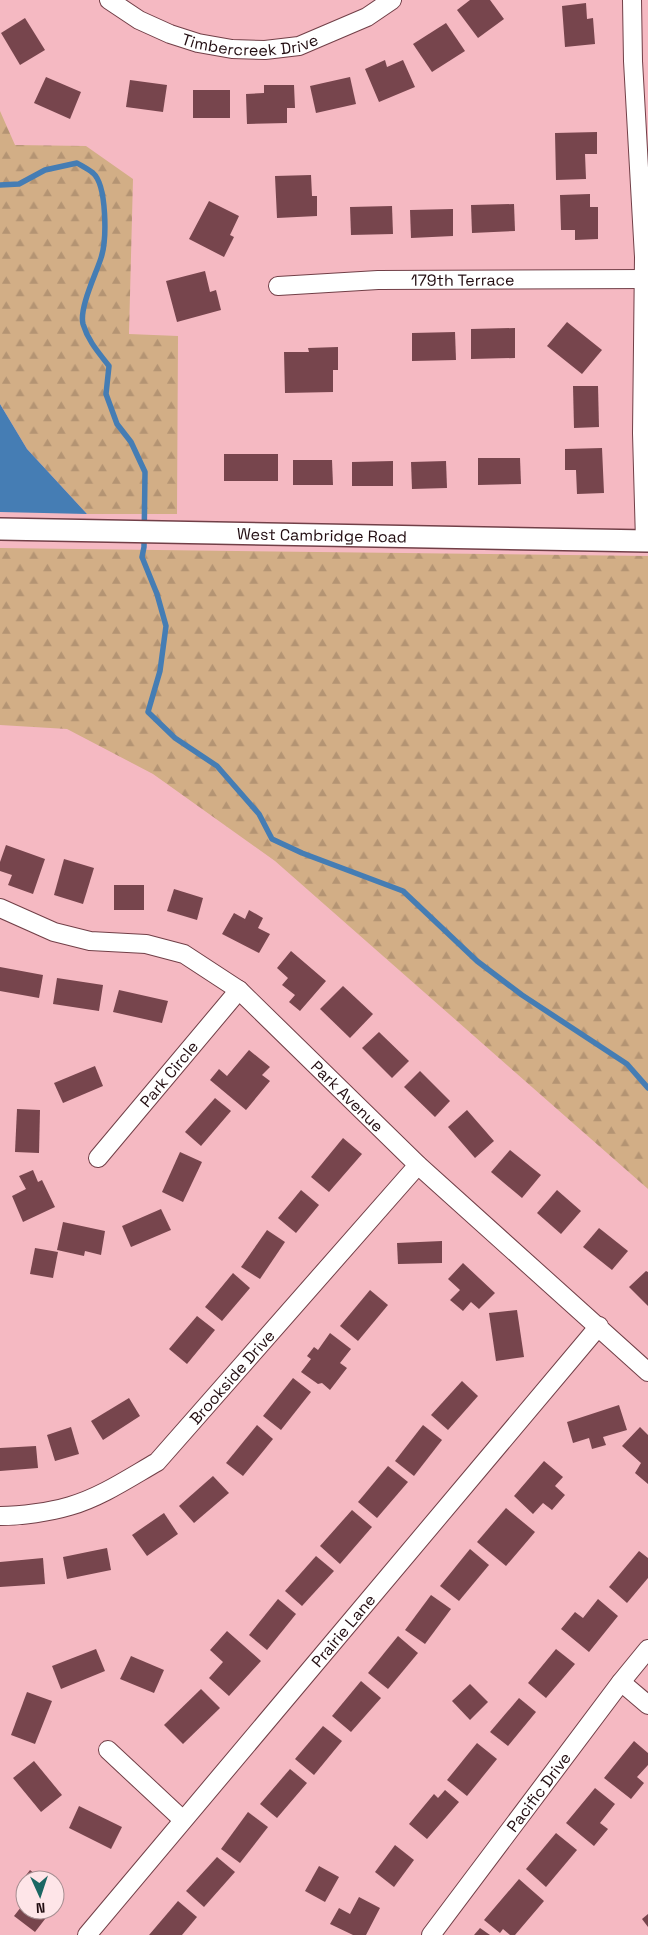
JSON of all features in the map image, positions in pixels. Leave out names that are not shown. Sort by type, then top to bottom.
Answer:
[{"type":"street","name":"Timbercreek Drive","points":[[109,0],[139,20],[170,34],[198,43],[232,49],[265,50],[299,46],[367,17],[392,0]]},
{"type":"street","points":[[632,0],[646,279],[642,433],[646,541]]},
{"type":"street","name":"179th Terrace","points":[[278,286],[378,280],[646,279]]},
{"type":"street","name":"West Cambridge Road","points":[[0,529],[646,541]]},
{"type":"street","name":"Park Avenue","points":[[0,908],[54,932],[90,941],[146,944],[184,954],[239,990],[418,1165],[648,1372]]},
{"type":"street","name":"Park Circle","points":[[98,1158],[239,990]]},
{"type":"street","name":"Brookside Drive","points":[[0,1516],[34,1513],[69,1506],[118,1485],[156,1462],[418,1165]]},
{"type":"street","name":"Prairie Lane","points":[[87,1935],[599,1326]]},
{"type":"street","name":"Pacific Drive","points":[[431,1935],[621,1682],[648,1649]]},
{"type":"street","points":[[621,1682],[648,1705]]},
{"type":"street","points":[[108,1750],[183,1820]]},
{"type":"green space","points":[[0,111],[15,145],[86,146],[133,179],[129,334],[178,336],[177,514],[87,514],[27,449],[0,404]]},
{"type":"green space","points":[[0,548],[648,556],[648,1189],[275,861],[153,774],[67,729],[0,725]]},
{"type":"water","points":[[0,404],[27,449],[87,514],[0,512]]},
{"type":"building","points":[[470,0],[490,0],[504,19],[478,38],[457,10]]},
{"type":"building","points":[[586,3],[587,19],[593,18],[595,44],[565,47],[562,6]]},
{"type":"building","points":[[25,18],[45,50],[20,65],[1,33]]},
{"type":"building","points":[[446,23],[465,51],[432,72],[413,44]]},
{"type":"building","points":[[385,60],[387,67],[403,60],[415,87],[379,102],[365,69]]},
{"type":"building","points":[[46,77],[81,92],[70,119],[34,103]]},
{"type":"building","points":[[350,77],[356,104],[316,113],[310,86]]},
{"type":"building","points":[[130,80],[167,85],[163,112],[126,107]]},
{"type":"building","points":[[264,85],[294,85],[295,108],[287,108],[287,123],[247,124],[246,94],[264,93]]},
{"type":"building","points":[[193,90],[230,90],[230,118],[193,118]]},
{"type":"building","points":[[597,132],[597,154],[585,154],[586,179],[556,180],[555,133]]},
{"type":"building","points":[[311,175],[312,196],[317,196],[317,216],[277,218],[275,176]]},
{"type":"building","points":[[590,194],[590,207],[598,207],[598,239],[575,240],[575,230],[561,230],[560,195]]},
{"type":"building","points":[[209,201],[239,216],[230,235],[234,237],[224,257],[189,239]]},
{"type":"building","points":[[514,204],[515,231],[472,233],[471,205]]},
{"type":"building","points":[[392,206],[393,234],[351,235],[350,207]]},
{"type":"building","points":[[453,209],[453,236],[411,238],[410,210]]},
{"type":"building","points":[[205,271],[210,292],[216,290],[221,310],[177,322],[166,281]]},
{"type":"building","points":[[567,322],[602,350],[582,374],[547,346]]},
{"type":"building","points":[[515,328],[515,358],[471,359],[471,329]]},
{"type":"building","points":[[455,332],[456,360],[412,361],[412,333]]},
{"type":"building","points":[[338,347],[338,370],[333,370],[333,392],[285,393],[284,352],[309,352],[308,348]]},
{"type":"building","points":[[573,386],[598,386],[599,427],[574,428]]},
{"type":"building","points":[[602,448],[604,493],[577,494],[576,470],[565,470],[565,449]]},
{"type":"building","points":[[224,454],[278,454],[278,481],[224,481]]},
{"type":"building","points":[[478,458],[520,458],[521,484],[478,485]]},
{"type":"building","points":[[293,460],[332,460],[333,485],[293,485]]},
{"type":"building","points":[[393,461],[393,486],[352,486],[352,462]]},
{"type":"building","points":[[446,461],[447,488],[412,489],[411,462]]},
{"type":"building","points":[[6,845],[45,859],[33,894],[8,885],[12,875],[0,871],[0,862]]},
{"type":"building","points":[[64,859],[94,868],[83,904],[54,895]]},
{"type":"building","points":[[114,885],[144,885],[144,910],[114,910]]},
{"type":"building","points":[[174,889],[203,898],[197,920],[167,911]]},
{"type":"building","points":[[249,910],[263,918],[258,928],[270,934],[259,953],[222,934],[234,913],[245,919]]},
{"type":"building","points":[[291,951],[326,981],[300,1011],[289,1002],[295,995],[282,985],[288,978],[277,968]]},
{"type":"building","points":[[0,967],[43,975],[39,998],[0,991]]},
{"type":"building","points":[[57,978],[103,985],[99,1011],[53,1004]]},
{"type":"building","points":[[343,986],[373,1014],[350,1038],[320,1009]]},
{"type":"building","points":[[119,990],[168,1001],[162,1023],[113,1012]]},
{"type":"building","points":[[379,1032],[409,1061],[392,1078],[362,1048]]},
{"type":"building","points":[[249,1050],[270,1067],[262,1075],[270,1081],[246,1110],[210,1080],[219,1069],[227,1076]]},
{"type":"building","points":[[95,1066],[103,1086],[63,1103],[54,1083]]},
{"type":"building","points":[[420,1071],[450,1101],[435,1117],[404,1087]]},
{"type":"building","points":[[215,1098],[231,1111],[201,1146],[185,1132]]},
{"type":"building","points":[[17,1109],[40,1110],[39,1153],[15,1152]]},
{"type":"building","points":[[467,1110],[494,1141],[475,1158],[448,1127]]},
{"type":"building","points":[[343,1138],[362,1154],[329,1192],[311,1177]]},
{"type":"building","points":[[510,1150],[541,1175],[522,1198],[491,1172]]},
{"type":"building","points":[[180,1152],[202,1162],[183,1202],[162,1192]]},
{"type":"building","points":[[33,1170],[38,1182],[42,1180],[55,1207],[23,1222],[12,1196],[26,1189],[19,1176]]},
{"type":"building","points":[[301,1190],[319,1205],[296,1233],[278,1218]]},
{"type":"building","points":[[557,1190],[581,1211],[561,1234],[537,1213]]},
{"type":"building","points":[[161,1209],[171,1230],[131,1247],[122,1226]]},
{"type":"building","points":[[63,1222],[105,1231],[101,1255],[85,1251],[84,1256],[57,1250]]},
{"type":"building","points":[[599,1228],[628,1251],[612,1270],[583,1247]]},
{"type":"building","points":[[267,1230],[285,1242],[260,1279],[241,1267]]},
{"type":"building","points":[[442,1241],[442,1263],[398,1264],[397,1243]]},
{"type":"building","points":[[35,1248],[58,1252],[53,1278],[30,1274]]},
{"type":"building","points":[[463,1263],[495,1293],[479,1309],[471,1302],[463,1311],[450,1300],[460,1290],[448,1279]]},
{"type":"building","points":[[646,1271],[648,1272],[648,1306],[629,1287]]},
{"type":"building","points":[[233,1273],[250,1288],[222,1321],[205,1307]]},
{"type":"building","points":[[370,1290],[388,1305],[358,1341],[340,1326]]},
{"type":"building","points":[[517,1310],[524,1357],[496,1361],[489,1313]]},
{"type":"building","points":[[197,1316],[215,1330],[187,1364],[169,1349]]},
{"type":"building","points":[[330,1333],[351,1349],[340,1363],[347,1368],[330,1390],[322,1383],[318,1384],[301,1372],[311,1359],[307,1356],[314,1347],[318,1350]]},
{"type":"building","points":[[293,1378],[311,1392],[281,1430],[263,1416]]},
{"type":"building","points":[[462,1381],[478,1396],[448,1430],[431,1415]]},
{"type":"building","points":[[129,1398],[140,1416],[103,1440],[91,1421]]},
{"type":"building","points":[[619,1405],[627,1430],[603,1437],[606,1445],[592,1449],[589,1438],[573,1443],[567,1422]]},
{"type":"building","points":[[257,1425],[273,1439],[243,1476],[226,1463]]},
{"type":"building","points":[[423,1425],[442,1440],[414,1476],[395,1461]]},
{"type":"building","points":[[71,1427],[79,1454],[55,1461],[47,1435]]},
{"type":"building","points":[[640,1427],[648,1435],[648,1484],[635,1473],[641,1463],[622,1446]]},
{"type":"building","points":[[36,1446],[38,1468],[0,1471],[0,1448]]},
{"type":"building","points":[[544,1461],[563,1477],[555,1486],[565,1495],[552,1510],[543,1503],[533,1514],[514,1496]]},
{"type":"building","points":[[388,1466],[408,1482],[377,1518],[358,1502]]},
{"type":"building","points":[[213,1476],[229,1493],[194,1523],[179,1506]]},
{"type":"building","points":[[506,1508],[535,1532],[506,1566],[477,1542]]},
{"type":"building","points":[[352,1510],[372,1527],[340,1564],[320,1546]]},
{"type":"building","points":[[164,1513],[178,1534],[147,1556],[132,1535]]},
{"type":"building","points":[[107,1548],[111,1570],[67,1579],[63,1557]]},
{"type":"building","points":[[470,1549],[489,1565],[459,1601],[440,1586]]},
{"type":"building","points":[[639,1551],[648,1558],[648,1578],[627,1603],[609,1587]]},
{"type":"building","points":[[316,1556],[334,1571],[302,1606],[285,1591]]},
{"type":"building","points":[[43,1558],[45,1584],[0,1587],[0,1562]]},
{"type":"building","points":[[431,1595],[451,1609],[425,1644],[405,1630]]},
{"type":"building","points":[[278,1599],[296,1614],[267,1650],[249,1635]]},
{"type":"building","points":[[598,1599],[618,1616],[589,1652],[561,1629],[575,1612],[583,1618]]},
{"type":"building","points":[[227,1631],[261,1661],[229,1696],[209,1678],[223,1662],[210,1650]]},
{"type":"building","points":[[398,1636],[418,1653],[388,1689],[368,1673]]},
{"type":"building","points":[[96,1649],[105,1671],[61,1689],[52,1666]]},
{"type":"building","points":[[556,1649],[575,1664],[546,1698],[528,1683]]},
{"type":"building","points":[[131,1656],[164,1670],[154,1693],[120,1679]]},
{"type":"building","points":[[361,1681],[381,1698],[351,1732],[332,1716]]},
{"type":"building","points":[[470,1684],[488,1702],[470,1720],[452,1701]]},
{"type":"building","points":[[201,1689],[220,1708],[183,1744],[164,1725]]},
{"type":"building","points":[[27,1692],[52,1701],[35,1744],[11,1735]]},
{"type":"building","points":[[519,1698],[536,1712],[508,1746],[490,1732]]},
{"type":"building","points":[[323,1726],[342,1741],[314,1775],[295,1759]]},
{"type":"building","points":[[634,1741],[648,1753],[648,1765],[637,1777],[644,1783],[631,1799],[604,1778]]},
{"type":"building","points":[[477,1743],[497,1759],[467,1796],[447,1780]]},
{"type":"building","points":[[34,1761],[62,1795],[41,1812],[13,1778]]},
{"type":"building","points":[[290,1769],[307,1783],[277,1818],[260,1804]]},
{"type":"building","points":[[595,1788],[615,1804],[600,1823],[608,1829],[594,1846],[566,1823]]},
{"type":"building","points":[[445,1790],[459,1802],[427,1839],[409,1824],[434,1794],[438,1798]]},
{"type":"building","points":[[79,1806],[122,1827],[111,1849],[69,1828]]},
{"type":"building","points":[[248,1812],[268,1827],[240,1863],[221,1849]]},
{"type":"building","points":[[556,1833],[577,1850],[546,1887],[526,1869]]},
{"type":"building","points":[[395,1845],[414,1860],[394,1887],[375,1872]]},
{"type":"building","points":[[217,1857],[235,1872],[204,1907],[186,1891]]},
{"type":"building","points":[[319,1866],[339,1877],[325,1902],[305,1891]]},
{"type":"building","points":[[519,1879],[544,1901],[515,1935],[510,1935],[503,1929],[500,1933],[484,1920]]},
{"type":"building","points":[[359,1897],[380,1908],[366,1935],[353,1935],[330,1924],[339,1908],[350,1914]]},
{"type":"building","points":[[178,1901],[197,1917],[182,1935],[149,1935]]},
{"type":"building","points":[[648,1914],[648,1927],[642,1919]]},
{"type":"building","points":[[19,1920],[44,1920],[35,1932]]},
{"type":"building","points":[[480,1928],[490,1935],[474,1935]]},
{"type":"waterway","points":[[0,185],[19,184],[45,170],[77,163],[93,173],[98,179],[101,189],[105,226],[103,250],[82,317],[85,330],[91,341],[109,366],[106,394],[117,424],[131,442],[145,472],[144,547],[142,557],[157,594],[166,626],[160,671],[148,712],[175,738],[217,766],[259,814],[272,839],[302,853],[403,891],[477,961],[522,995],[627,1064],[648,1088]]}]
